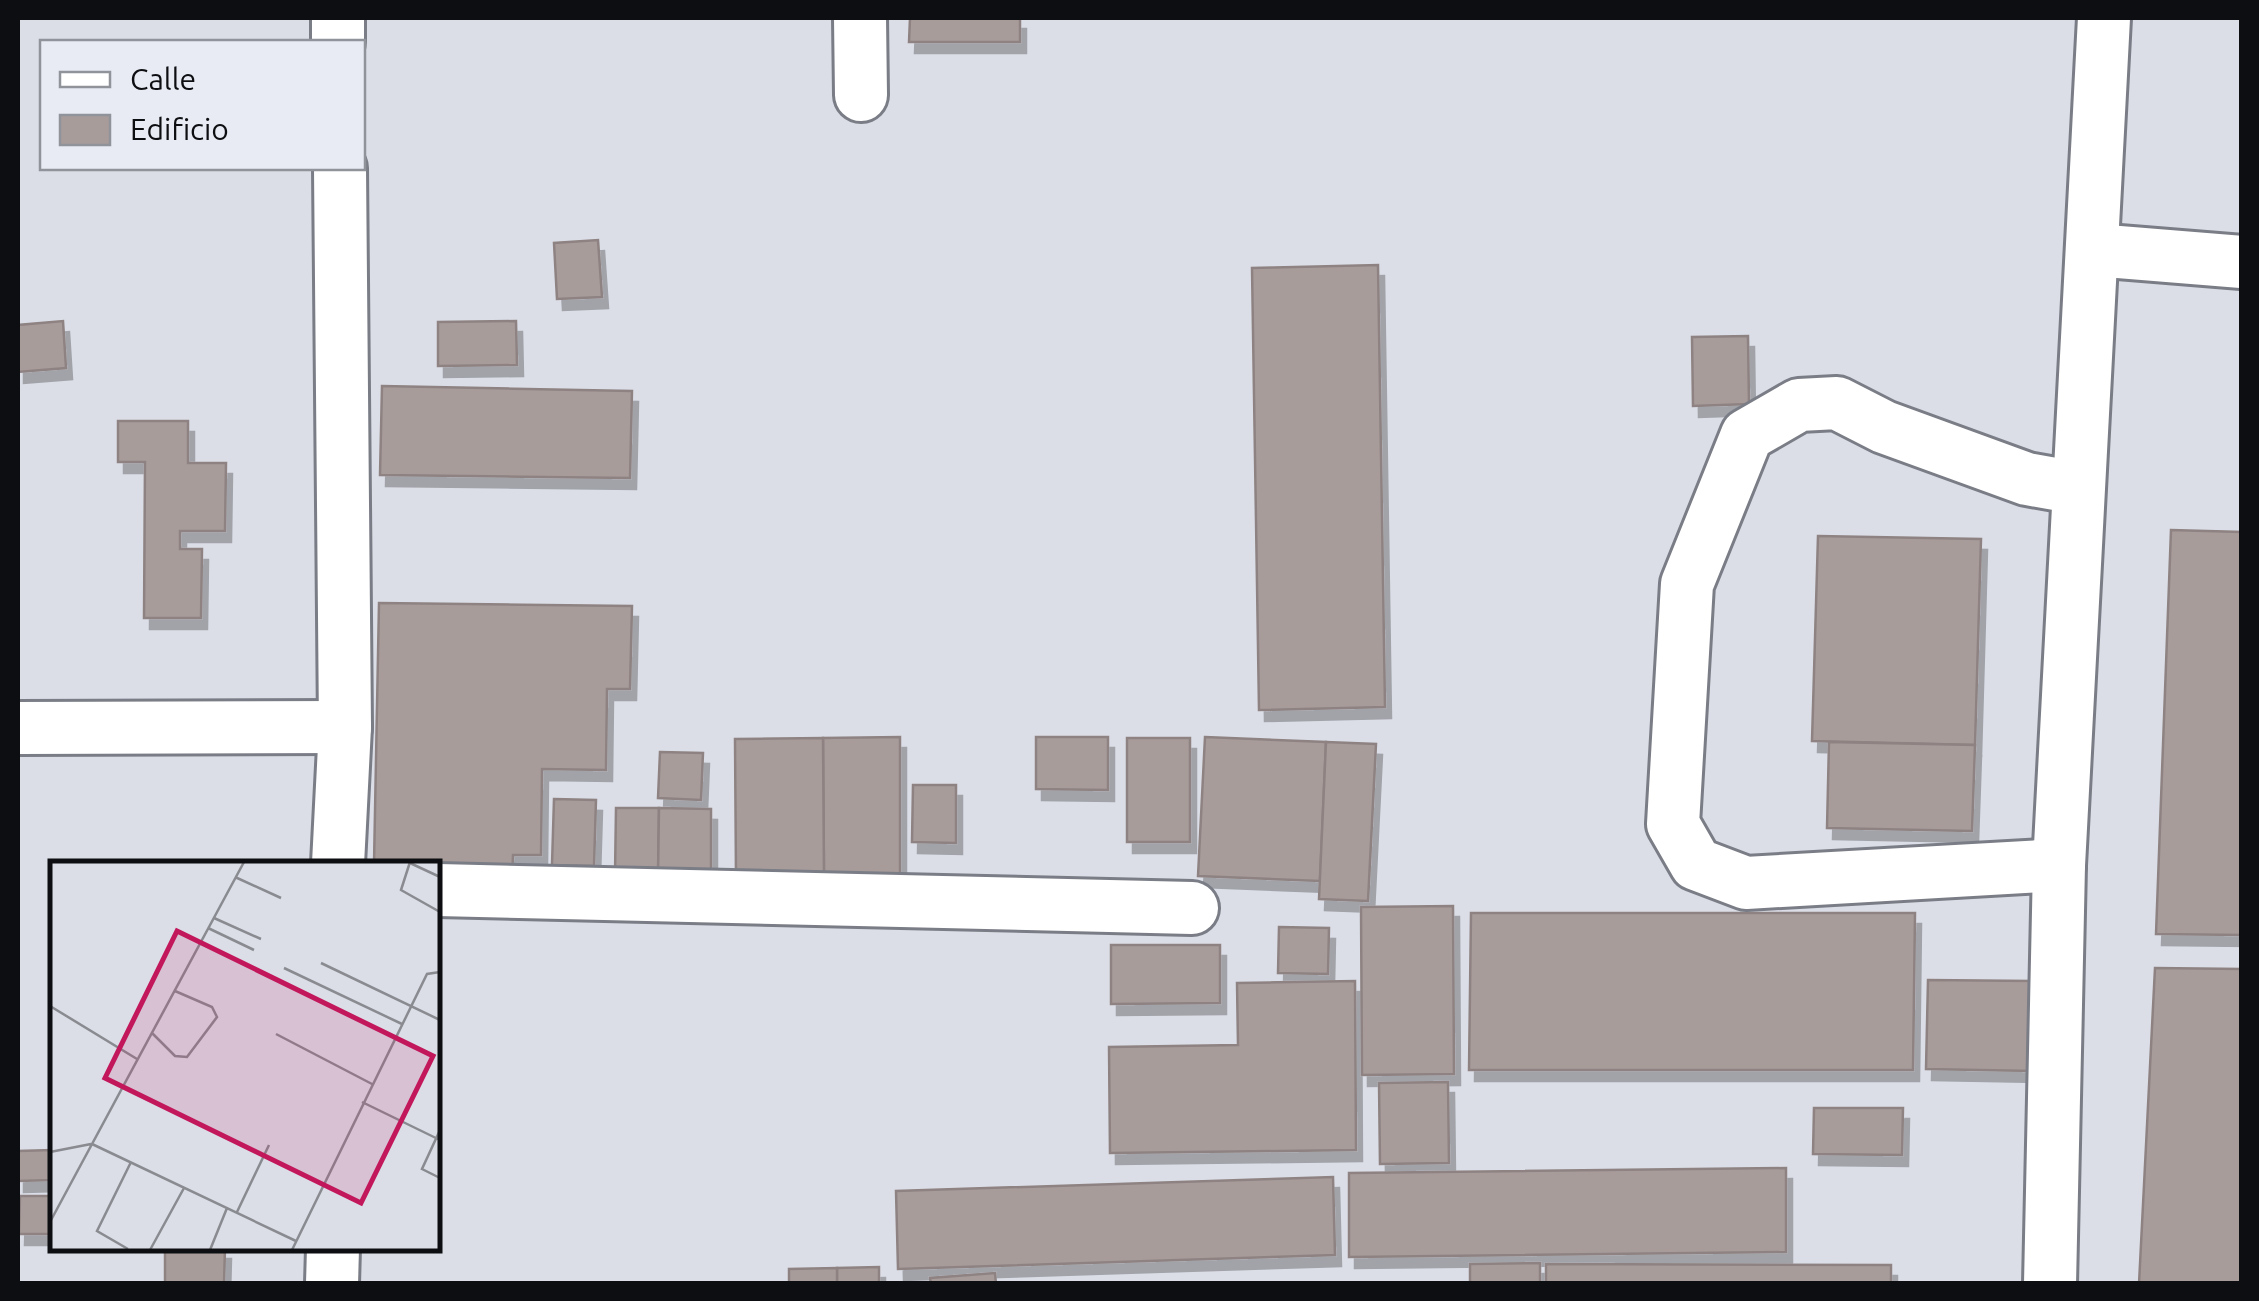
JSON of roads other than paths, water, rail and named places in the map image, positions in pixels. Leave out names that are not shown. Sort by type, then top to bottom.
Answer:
[{"type":"street","points":[[860,18],[860,95]]},
{"type":"street","points":[[2050,1284],[2059,865],[2104,18]]},
{"type":"street","points":[[338,861],[344,727],[340,170]]},
{"type":"street","points":[[2094,250],[2242,262]]},
{"type":"street","points":[[2059,865],[1746,883],[1696,864],[1673,824],[1687,584],[1747,435],[1799,405],[1837,403],[1884,428],[2027,479],[2078,488]]},
{"type":"street","points":[[18,728],[344,727]]},
{"type":"street","points":[[440,890],[1192,908]]},
{"type":"street","points":[[332,1284],[333,1251]]}]
